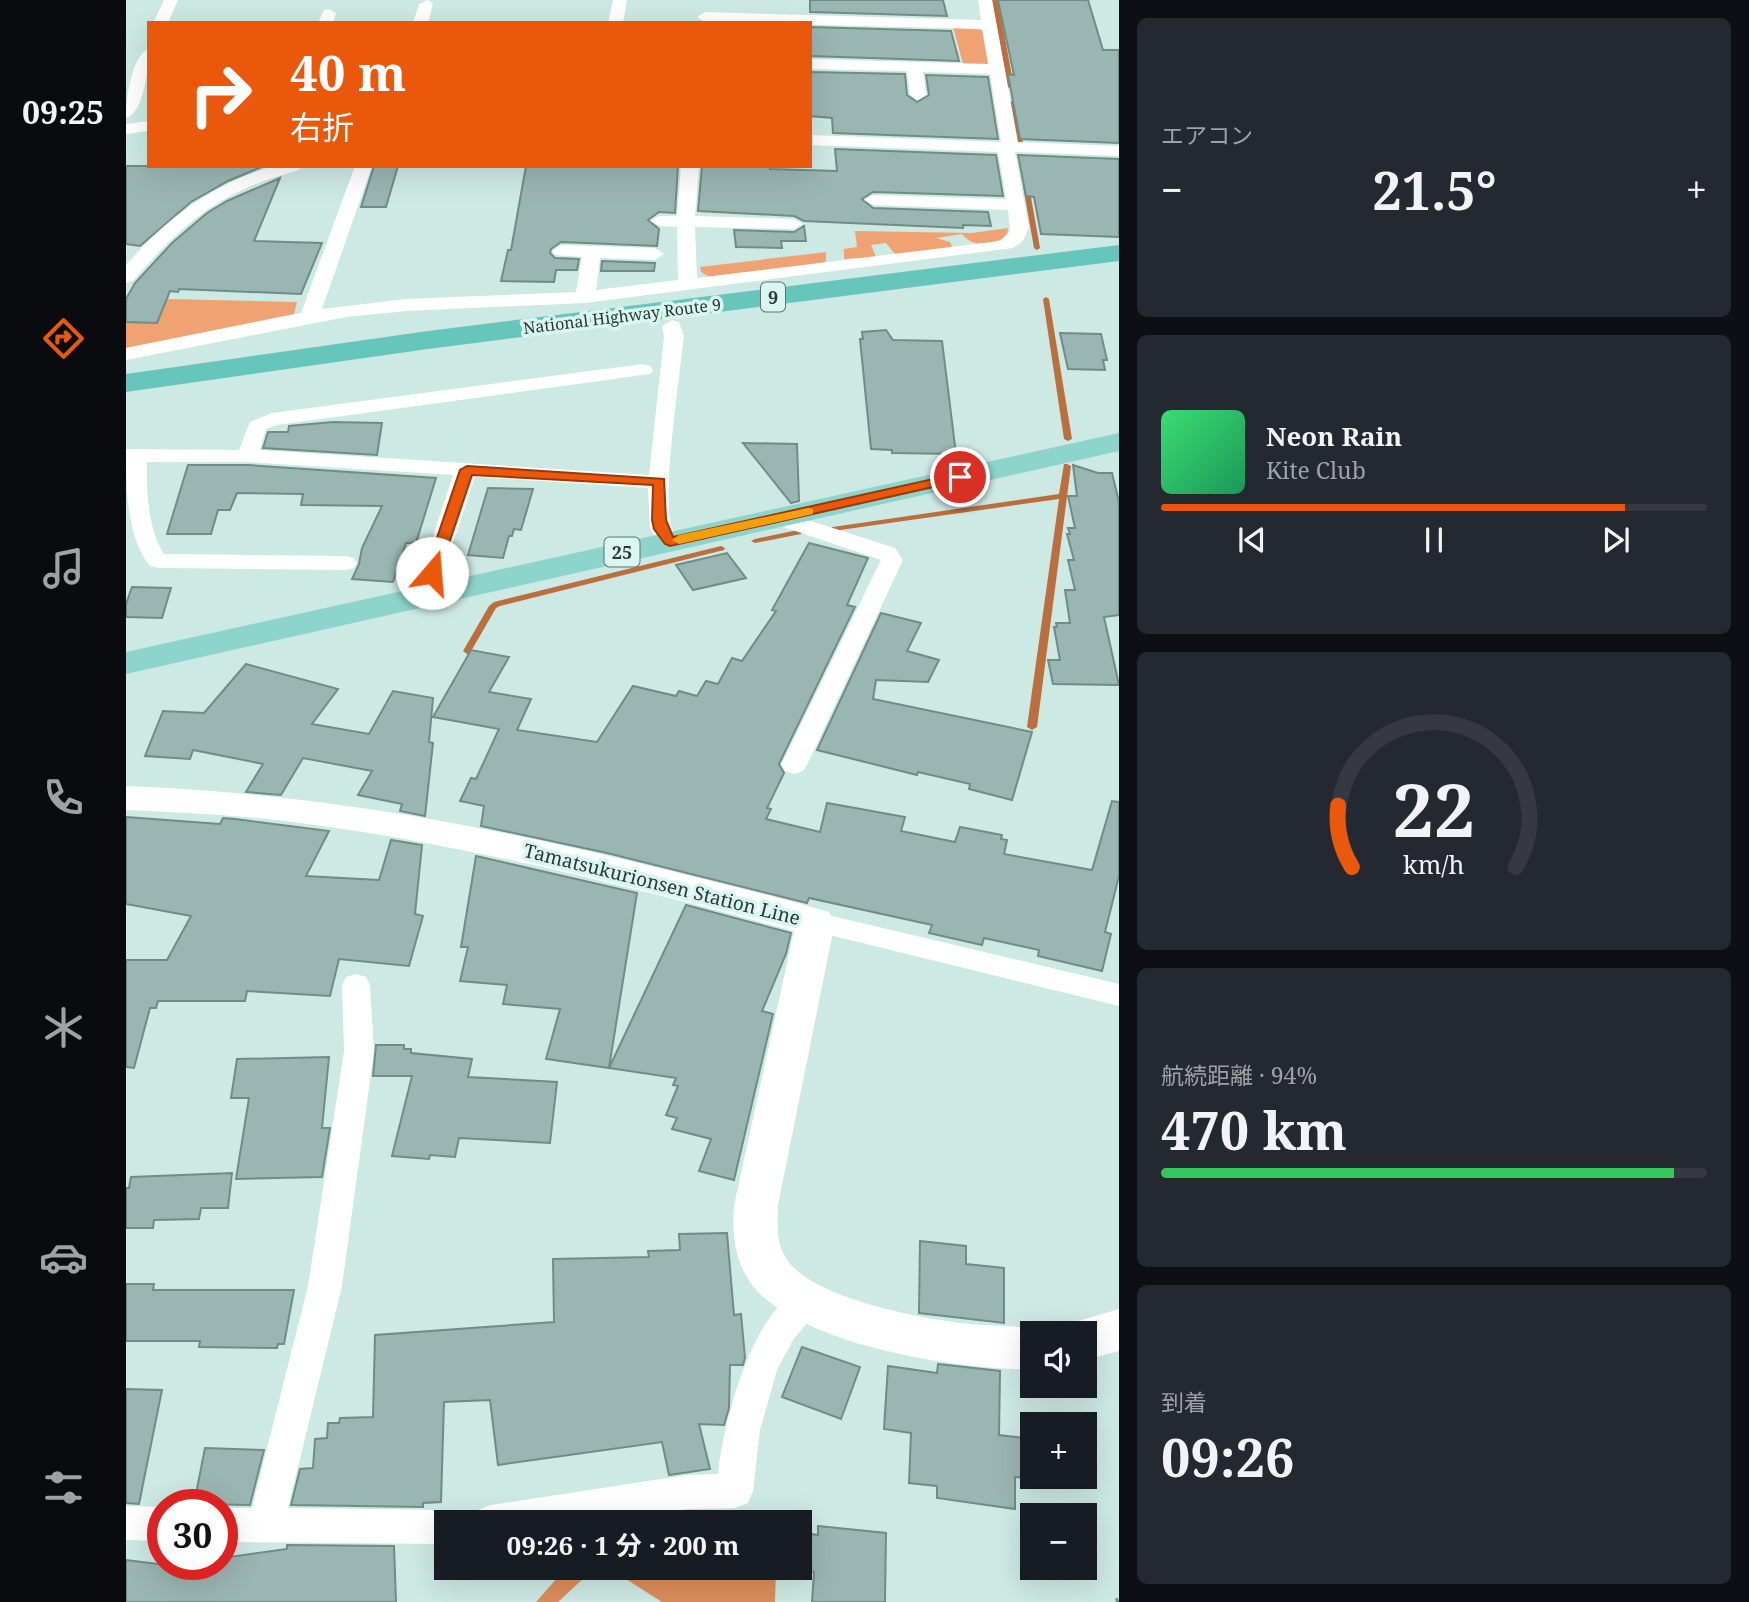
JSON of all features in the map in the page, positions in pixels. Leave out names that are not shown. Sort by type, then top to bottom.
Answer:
[{"type":"highway","name":"National Highway Route 9","points":[[126,400],[429,349],[1119,253]]},
{"type":"highway","name":"National Highway Route 9","points":[[126,383],[429,349],[672,326],[1119,271]]},
{"type":"main road","name":"25","points":[[126,663],[1117,444]]},
{"type":"main road","name":"Tamatsukurionsen Station Line","points":[[126,798],[226,802],[456,836],[815,922],[756,1205],[755,1226],[766,1267],[780,1284],[806,1300],[859,1321],[919,1338],[986,1348],[1020,1348]]},
{"type":"main road","points":[[1097,1336],[1119,1331]]},
{"type":"street","points":[[161,21],[171,0]]},
{"type":"street","points":[[615,21],[620,0]]},
{"type":"street","points":[[707,0],[705,20],[890,17],[989,25]]},
{"type":"street","points":[[126,354],[309,318],[406,305],[526,302],[585,297],[1012,243],[1019,236],[1017,205],[985,0]]},
{"type":"street","points":[[420,21],[426,4]]},
{"type":"street","points":[[126,113],[147,59]]},
{"type":"street","points":[[812,64],[997,69]]},
{"type":"street","points":[[914,67],[918,95]]},
{"type":"street","points":[[126,129],[147,126]]},
{"type":"street","points":[[812,140],[1119,150]]},
{"type":"street","points":[[126,277],[166,232],[190,213],[252,180],[287,168]]},
{"type":"street","points":[[309,318],[363,168]]},
{"type":"street","points":[[688,286],[686,221],[690,168]]},
{"type":"street","points":[[873,200],[1017,205]]},
{"type":"street","points":[[659,220],[794,224]]},
{"type":"street","points":[[561,251],[655,254]]},
{"type":"street","points":[[585,297],[592,252]]},
{"type":"street","points":[[670,541],[661,529],[659,520],[659,482],[674,336],[672,326]]},
{"type":"street","points":[[247,456],[257,426],[272,419],[643,370]]},
{"type":"street","points":[[346,563],[158,561],[150,553],[136,495],[132,455],[247,456],[659,482]]},
{"type":"street","points":[[432,573],[467,470]]},
{"type":"street","points":[[780,518],[887,553],[892,560],[794,765]]},
{"type":"street","points":[[815,922],[1119,995]]},
{"type":"street","points":[[266,1525],[325,1286],[359,1051],[356,985]]},
{"type":"street","points":[[569,1510],[687,1492],[735,1491],[736,1460],[754,1387],[778,1332],[806,1300]]},
{"type":"street","points":[[126,1523],[147,1524]]},
{"type":"street","points":[[238,1525],[434,1527]]},
{"type":"shaded area","points":[[953,27],[983,30],[991,65],[964,67]]},
{"type":"shaded area","points":[[1008,228],[1007,237],[989,243],[972,242],[962,234],[936,238],[950,242],[950,248],[895,254],[886,243],[871,245],[876,257],[844,259],[844,249],[857,247],[855,231],[972,233]]},
{"type":"shaded area","points":[[826,252],[826,261],[823,263],[709,277],[701,272],[700,267]]},
{"type":"shaded area","points":[[126,298],[297,302],[294,314],[126,348]]},
{"type":"shaded area","points":[[555,1580],[582,1580],[558,1602],[536,1602]]},
{"type":"shaded area","points":[[627,1580],[776,1580],[775,1602],[662,1602]]},
{"type":"building","points":[[810,0],[943,0],[947,16],[810,12]]},
{"type":"building","points":[[998,0],[1088,0],[1103,50],[1119,50],[1119,143],[1020,139],[1008,74],[1014,75]]},
{"type":"building","points":[[812,27],[951,31],[959,61],[812,56]]},
{"type":"building","points":[[812,72],[905,74],[907,95],[917,102],[929,95],[926,75],[988,77],[998,139],[833,133],[832,118],[812,116]]},
{"type":"building","points":[[835,149],[996,155],[1003,196],[873,192],[862,199],[873,208],[988,212],[991,226],[963,225],[963,228],[804,221],[794,216],[698,211],[702,168],[837,171]]},
{"type":"building","points":[[1018,155],[1119,159],[1119,237],[1041,234],[1034,197],[1026,196]]},
{"type":"building","points":[[126,166],[259,168],[228,181],[191,202],[140,246],[126,244]]},
{"type":"building","points":[[373,168],[397,168],[386,207],[361,207]]},
{"type":"building","points":[[526,168],[678,168],[675,213],[659,212],[648,220],[659,229],[657,246],[561,242],[551,249],[550,253],[555,258],[579,259],[577,270],[556,270],[554,282],[501,281],[508,250],[511,250]]},
{"type":"building","points":[[280,178],[254,241],[322,243],[301,294],[179,289],[178,292],[170,291],[157,323],[126,322],[126,299],[135,283],[172,243],[207,213],[227,201]]},
{"type":"building","points":[[804,226],[806,241],[781,241],[782,248],[736,247],[734,230],[794,232]]},
{"type":"building","points":[[602,261],[655,263],[654,271],[601,271]]},
{"type":"building","points":[[886,330],[893,340],[942,341],[956,454],[892,453],[892,450],[871,449],[860,339],[863,339],[862,332]]},
{"type":"building","points":[[1060,333],[1101,334],[1107,360],[1103,360],[1105,370],[1068,369]]},
{"type":"building","points":[[333,422],[382,423],[377,455],[263,448],[268,432],[288,432],[289,426]]},
{"type":"building","points":[[743,443],[797,444],[799,501],[791,503]]},
{"type":"building","points":[[188,465],[248,465],[436,478],[416,543],[406,543],[393,582],[352,579],[362,548],[382,506],[301,505],[303,494],[237,493],[230,510],[218,510],[211,534],[167,534]]},
{"type":"building","points":[[1073,465],[1098,473],[1112,473],[1119,502],[1119,615],[1104,617],[1119,685],[1053,684],[1048,660],[1060,660],[1054,627],[1057,627],[1056,623],[1070,623],[1065,590],[1075,590],[1068,560],[1074,560],[1067,534],[1070,534],[1068,528],[1075,528],[1068,496],[1077,496]]},
{"type":"building","points":[[488,488],[533,489],[521,530],[514,529],[512,536],[509,536],[503,558],[468,555]]},
{"type":"building","points":[[809,543],[868,558],[847,605],[855,607],[779,764],[784,773],[767,808],[771,809],[766,819],[820,832],[827,803],[905,817],[901,831],[955,842],[960,827],[1002,835],[1001,839],[1007,840],[1004,854],[1092,870],[1112,801],[1119,802],[1119,876],[1105,932],[1111,934],[1102,971],[1038,956],[1039,950],[984,938],[982,945],[929,933],[932,925],[809,898],[807,903],[607,853],[481,826],[484,806],[460,801],[471,778],[476,779],[499,729],[433,717],[471,650],[509,657],[489,692],[531,699],[517,730],[597,742],[633,686],[676,696],[679,691],[697,696],[706,681],[718,684],[732,658],[742,661],[776,611],[772,610]]},
{"type":"building","points":[[727,553],[746,578],[693,590],[676,565]]},
{"type":"building","points":[[132,587],[171,588],[162,618],[126,617],[126,604]]},
{"type":"building","points":[[881,613],[921,623],[907,651],[939,660],[928,682],[876,680],[873,699],[1032,732],[1012,800],[969,789],[970,784],[918,772],[917,775],[817,750]]},
{"type":"building","points":[[246,664],[338,689],[312,724],[369,734],[393,691],[433,698],[429,742],[433,743],[425,816],[400,811],[402,804],[358,795],[372,771],[303,758],[281,795],[246,792],[263,764],[193,750],[190,759],[145,756],[163,711],[204,713]]},
{"type":"building","points":[[126,817],[220,824],[223,818],[329,831],[306,876],[379,880],[391,840],[422,845],[415,914],[423,916],[409,966],[339,959],[330,996],[247,991],[245,1001],[158,1001],[156,1008],[150,1008],[134,1068],[126,1067],[126,960],[167,960],[191,916],[126,904]]},
{"type":"building","points":[[476,856],[637,893],[609,1068],[546,1059],[560,1009],[503,1004],[507,985],[460,981],[468,947],[461,947]]},
{"type":"building","points":[[686,905],[791,933],[786,954],[762,1011],[773,1014],[734,1180],[699,1171],[711,1139],[672,1129],[677,1118],[666,1115],[678,1086],[673,1085],[676,1078],[609,1068]]},
{"type":"building","points":[[376,1045],[404,1045],[404,1049],[411,1049],[411,1053],[472,1059],[468,1077],[557,1082],[550,1143],[459,1138],[455,1157],[430,1155],[429,1159],[392,1156],[412,1076],[373,1076]]},
{"type":"building","points":[[329,1057],[322,1128],[330,1128],[322,1177],[236,1179],[249,1098],[231,1098],[237,1059]]},
{"type":"building","points":[[232,1173],[228,1208],[201,1208],[199,1219],[154,1220],[153,1228],[126,1228],[126,1188],[129,1188],[131,1177]]},
{"type":"building","points":[[727,1233],[734,1315],[741,1314],[745,1358],[743,1365],[730,1365],[729,1408],[724,1425],[699,1424],[710,1469],[669,1475],[662,1442],[498,1465],[490,1400],[444,1402],[441,1502],[423,1503],[423,1507],[291,1505],[300,1469],[313,1468],[315,1439],[327,1438],[328,1423],[339,1423],[340,1418],[373,1417],[375,1335],[554,1322],[553,1259],[649,1257],[648,1251],[680,1250],[679,1234]]},
{"type":"building","points":[[920,1241],[966,1246],[966,1264],[1004,1268],[1004,1323],[919,1313]]},
{"type":"building","points":[[126,1284],[154,1284],[153,1290],[294,1290],[284,1344],[278,1344],[277,1348],[199,1347],[200,1341],[126,1341]]},
{"type":"building","points":[[802,1347],[860,1367],[841,1419],[782,1397]]},
{"type":"building","points":[[938,1364],[1000,1371],[999,1435],[1020,1438],[1020,1478],[1015,1477],[1015,1509],[937,1498],[937,1486],[909,1483],[911,1433],[884,1429],[888,1366],[937,1373]]},
{"type":"building","points":[[126,1389],[162,1390],[139,1504],[126,1503]]},
{"type":"building","points":[[205,1448],[264,1450],[250,1505],[238,1505],[238,1489],[197,1489]]},
{"type":"building","points":[[818,1526],[886,1533],[885,1602],[812,1602],[812,1534],[818,1535]]},
{"type":"building","points":[[287,1545],[394,1546],[396,1602],[126,1602],[126,1560],[147,1563],[147,1580],[238,1580],[238,1556],[287,1549]]},
{"type":"waterway","points":[[995,0],[1011,87]]},
{"type":"waterway","points":[[1013,102],[1020,143]]},
{"type":"waterway","points":[[1026,186],[1037,248]]},
{"type":"waterway","points":[[1046,299],[1068,439]]},
{"type":"waterway","points":[[1063,496],[1067,466]]},
{"type":"waterway","points":[[833,529],[1063,496]]},
{"type":"waterway","points":[[1032,727],[1063,496]]},
{"type":"waterway","points":[[755,541],[798,532]]},
{"type":"waterway","points":[[467,651],[493,606],[497,604],[721,548]]},
{"type":"slow traffic","points":[[679,540],[808,512]]},
{"type":"route","points":[[432,573],[467,470],[659,482],[659,520],[661,529],[670,541],[960,477]]}]
